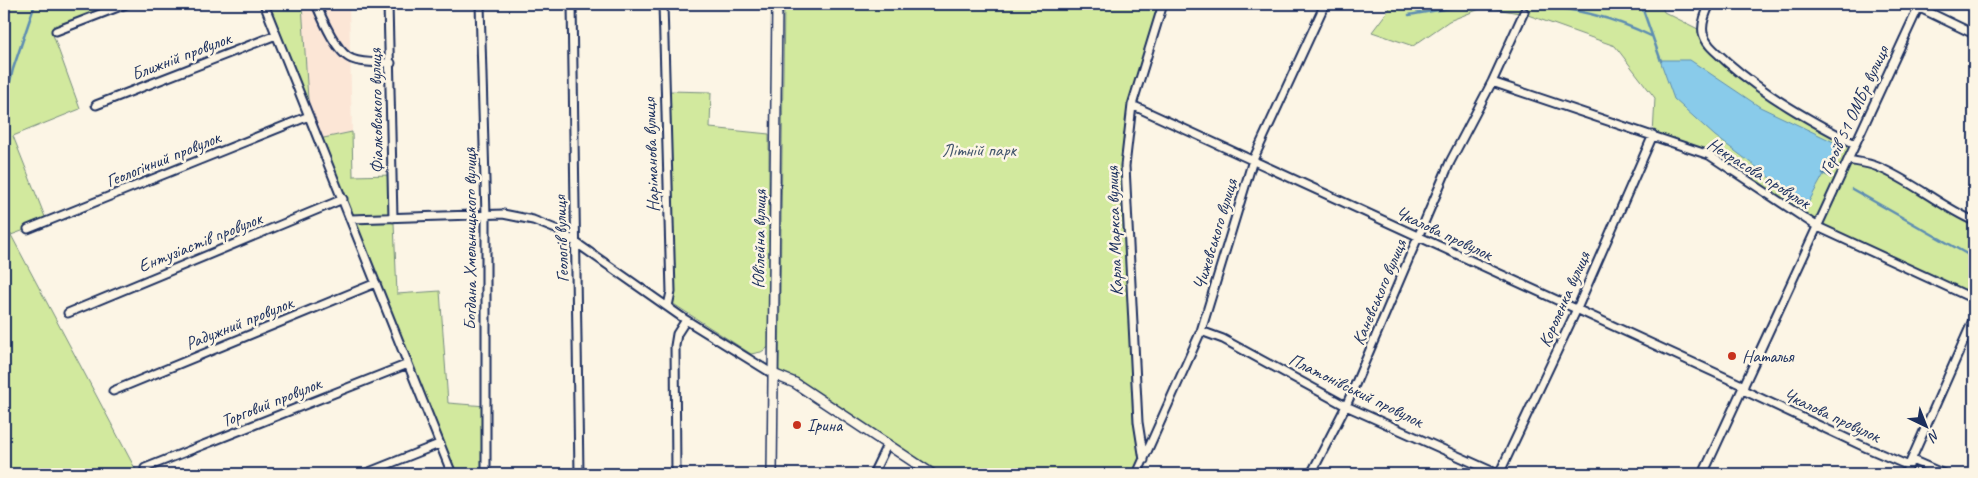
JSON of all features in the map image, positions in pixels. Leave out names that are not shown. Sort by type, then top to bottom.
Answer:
[{"type":"street","points":[[56,31],[126,4]]},
{"type":"street","points":[[264,4],[452,474]]},
{"type":"street","points":[[316,4],[327,31],[349,58],[360,62],[391,63]]},
{"type":"street","name":"Фіалковського вулиця","points":[[388,4],[391,63],[393,218]]},
{"type":"street","name":"Богдана Хмельницького вулиця","points":[[480,4],[486,216],[486,474]]},
{"type":"street","name":"Геологів вулиця","points":[[572,4],[579,474]]},
{"type":"street","name":"Наріманова вулиця","points":[[663,4],[671,292],[668,306]]},
{"type":"street","name":"Ювілейна вулиця","points":[[772,474],[777,4]]},
{"type":"street","name":"Карла Маркса вулиця","points":[[1144,460],[1138,422],[1125,166],[1132,105],[1163,4]]},
{"type":"street","name":"Чижевського вулиця","points":[[1137,474],[1201,331],[1253,160],[1325,4]]},
{"type":"street","points":[[1710,4],[1705,14],[1702,31],[1709,45],[1742,76],[1777,101],[1855,144]]},
{"type":"street","points":[[1919,6],[1974,34]]},
{"type":"street","name":"Героїв 51 ОМБр вулиця","points":[[1703,474],[1919,6]]},
{"type":"street","name":"Каневського вулиця","points":[[1311,474],[1346,406],[1450,162],[1492,82],[1524,12]]},
{"type":"street","name":"Ближній провулок","points":[[96,105],[276,35]]},
{"type":"street","name":"Некрасова провулок","points":[[1492,82],[1653,134],[1709,155],[1818,227],[1974,299]]},
{"type":"street","name":"Чкалова провулок","points":[[1132,105],[1743,388],[1867,448],[1944,474]]},
{"type":"street","name":"Геологічний провулок","points":[[28,230],[309,116]]},
{"type":"street","name":"Короленка вулиця","points":[[1498,474],[1576,311],[1653,134]]},
{"type":"street","points":[[1848,160],[1876,166],[1898,176],[1957,214],[1974,221]]},
{"type":"street","name":"Ентузіастів провулок","points":[[68,313],[343,199]]},
{"type":"street","points":[[351,219],[503,214],[533,220],[558,230],[686,320],[773,374],[795,383],[932,474]]},
{"type":"street","name":"Радужний провулок","points":[[114,391],[376,283]]},
{"type":"street","points":[[1905,474],[1974,318]]},
{"type":"street","points":[[676,474],[675,346],[677,334],[686,320]]},
{"type":"street","name":"Платонівський провулок","points":[[1201,331],[1223,338],[1346,406],[1498,474]]},
{"type":"street","name":"Торговий провулок","points":[[144,468],[408,364]]},
{"type":"street","points":[[364,474],[439,444]]},
{"type":"street","points":[[873,474],[887,444]]},
{"type":"shaded area","points":[[302,4],[349,4],[352,132],[319,139],[309,116]]},
{"type":"green space","points":[[4,4],[126,4],[52,32],[80,109],[13,136],[47,222],[11,235],[138,474],[4,474]]},
{"type":"green space","points":[[264,4],[302,4],[309,116]]},
{"type":"green space","name":"Літній парк","points":[[784,4],[1163,4],[1132,105],[1125,166],[1138,422],[1144,461],[1137,474],[933,474],[779,377]]},
{"type":"green space","points":[[1393,4],[1661,4],[1664,12],[1702,31],[1705,38],[1743,76],[1821,126],[1861,144],[1855,156],[1974,220],[1974,299],[1818,227],[1709,155],[1653,135],[1655,98],[1615,46],[1525,14],[1485,7],[1449,21],[1413,46],[1372,32]]},
{"type":"green space","points":[[669,91],[711,92],[710,128],[769,134],[769,347],[761,352],[751,354],[672,303],[675,294]]},
{"type":"green space","points":[[352,132],[353,176],[392,175],[397,294],[440,291],[448,403],[486,406],[486,474],[452,474],[319,139]]},
{"type":"water","points":[[1660,60],[1690,60],[1760,107],[1840,145],[1807,205],[1715,136],[1674,99]]},
{"type":"waterway","points":[[4,106],[13,69],[35,4]]},
{"type":"waterway","points":[[1409,15],[1473,4]]},
{"type":"waterway","points":[[1527,4],[1559,8],[1606,18],[1651,36]]},
{"type":"waterway","points":[[1641,4],[1661,61]]},
{"type":"waterway","points":[[1823,173],[1830,176]]},
{"type":"waterway","points":[[1852,189],[1974,258]]},
{"type":"place","name":"Наталья","points":[[1732,356]]},
{"type":"place","name":"Ірина","points":[[797,425]]}]
